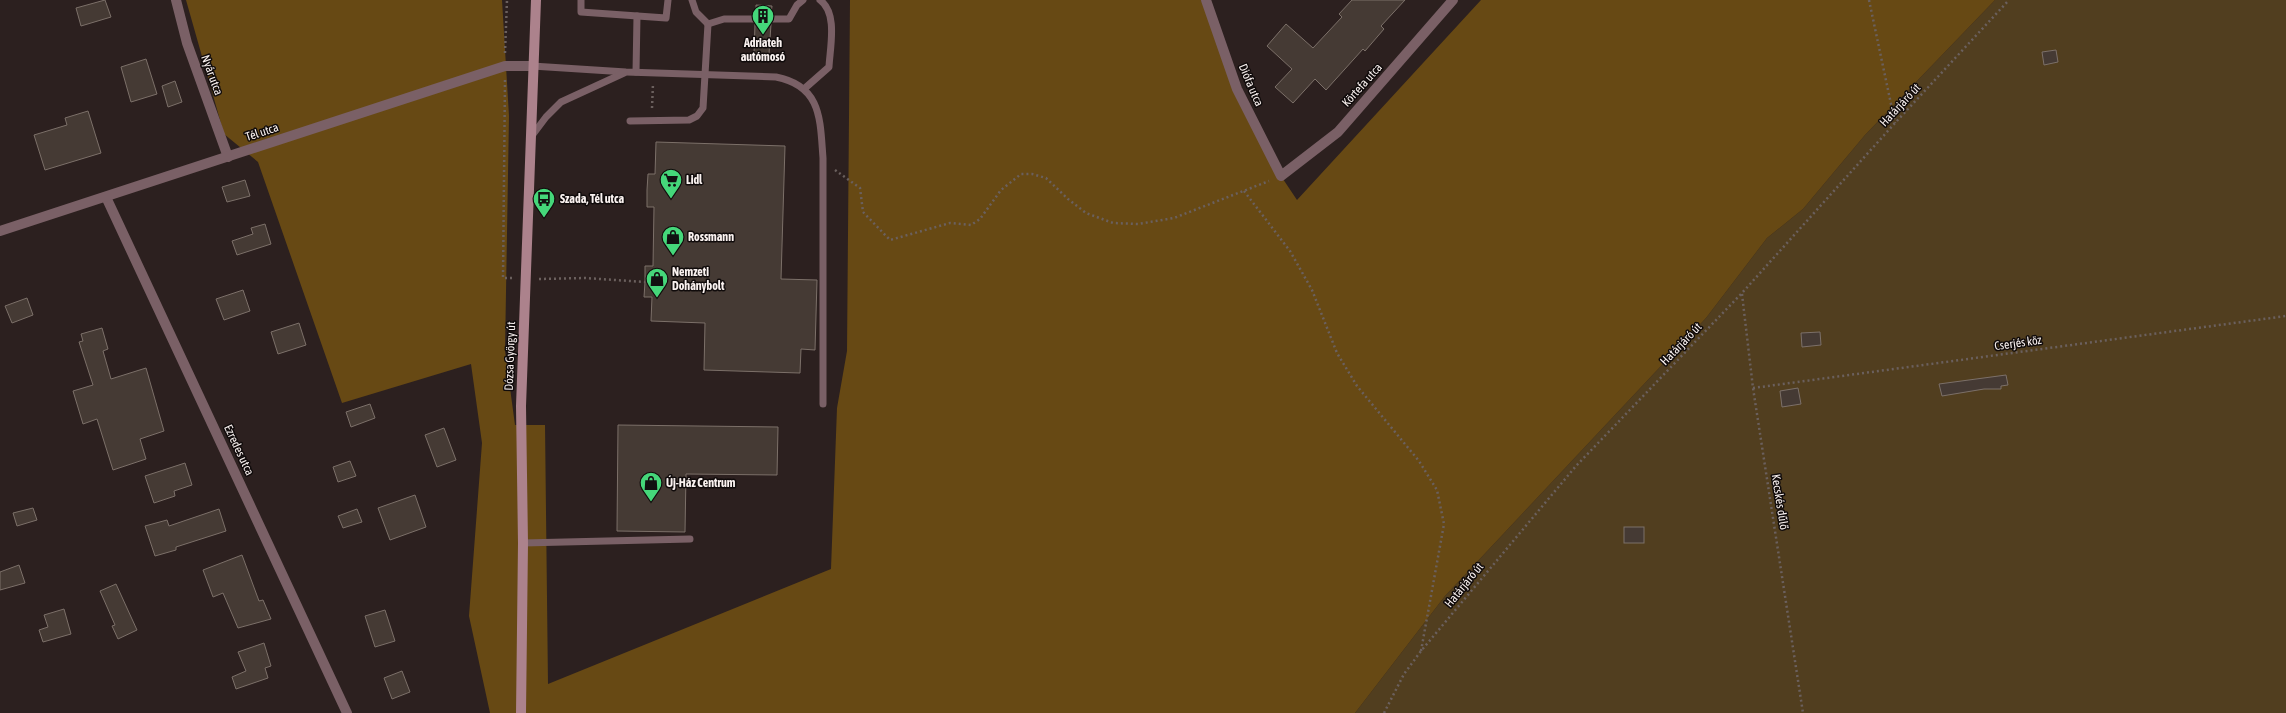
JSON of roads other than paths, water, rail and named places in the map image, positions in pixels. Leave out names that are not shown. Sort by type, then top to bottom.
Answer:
[{"type":"main road","name":"Dózsa György út","points":[[521,713],[523,543],[521,406],[531,137],[532,66],[536,0]]},
{"type":"street","name":"Nyár utca","points":[[176,0],[187,43],[228,157]]},
{"type":"street","name":"Diófa utca","points":[[1206,0],[1237,89],[1281,176]]},
{"type":"street","name":"Körtefa utca","points":[[1281,176],[1338,132],[1453,0]]},
{"type":"street","name":"Tél utca","points":[[0,231],[505,66],[532,66]]},
{"type":"street","name":"Ezredes utca","points":[[106,197],[347,713]]},
{"type":"lane","points":[[581,0],[581,12],[666,18],[668,0]]},
{"type":"lane","points":[[630,121],[689,120],[698,116],[704,108],[708,24],[696,12],[692,0]]},
{"type":"lane","points":[[771,19],[789,20],[797,5],[804,0]]},
{"type":"lane","points":[[804,89],[829,67],[831,17],[827,5],[820,0]]},
{"type":"lane","points":[[636,72],[637,16]]},
{"type":"lane","points":[[708,24],[724,19],[756,19]]},
{"type":"lane","points":[[532,66],[705,76],[776,77],[794,82],[804,89],[817,107],[820,118],[823,168],[823,404]]},
{"type":"lane","points":[[531,137],[546,117],[561,102],[626,72]]},
{"type":"lane","points":[[523,543],[690,539]]},
{"type":"place","name":"Adriateh autómosó","points":[[763,36]]},
{"type":"place","name":"Lidl","points":[[671,200]]},
{"type":"place","name":"Szada, Tél utca","points":[[544,218]]},
{"type":"place","name":"Rossmann","points":[[673,256]]},
{"type":"place","name":"Nemzeti Dohánybolt","points":[[657,298]]},
{"type":"place","name":"Új-Ház Centrum","points":[[651,502]]}]
